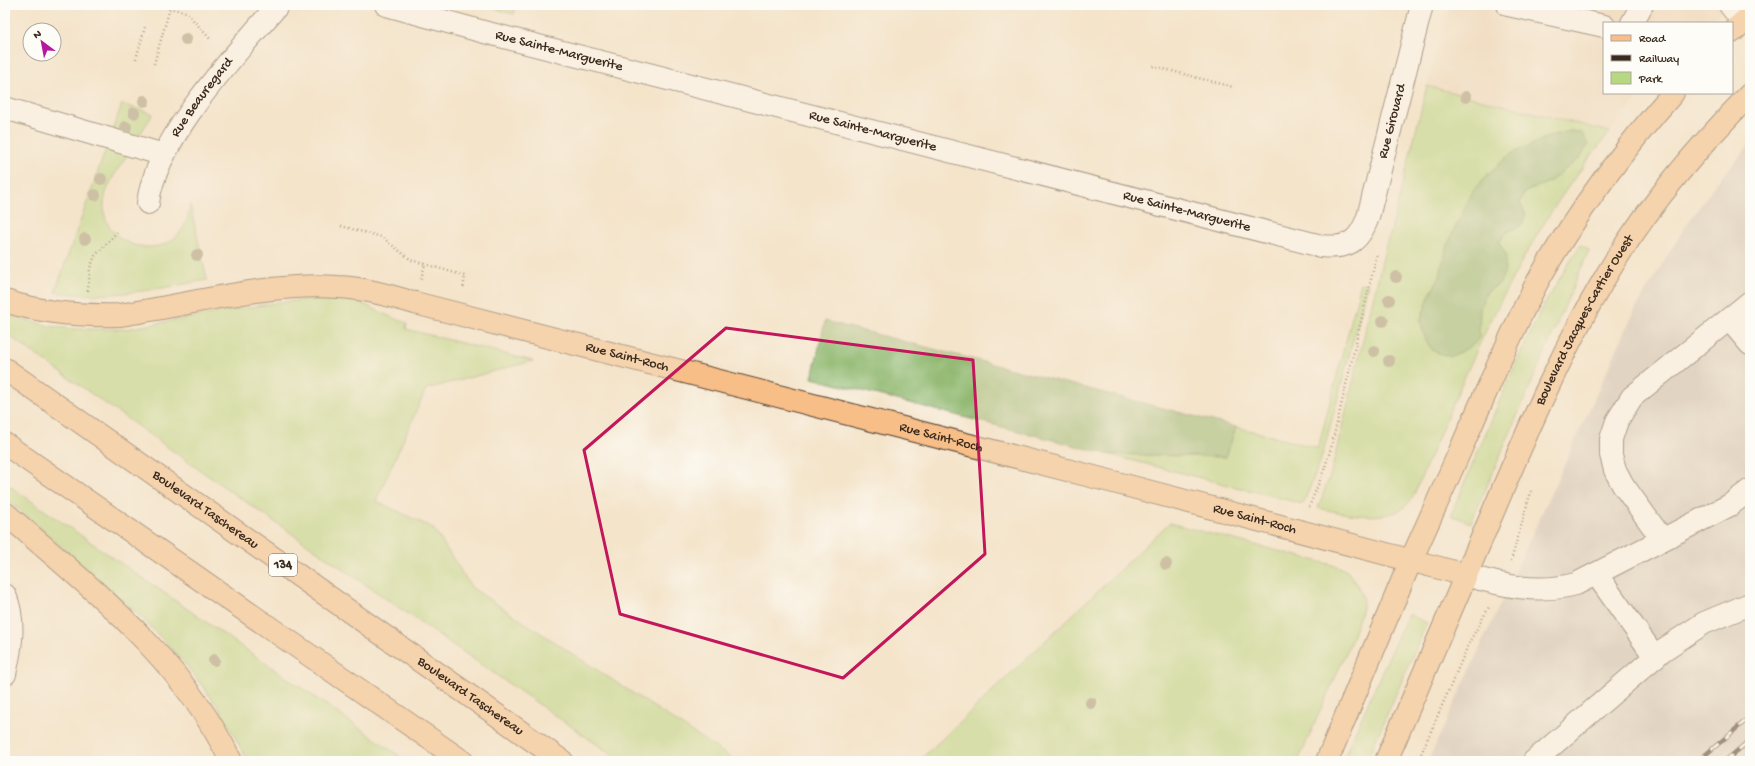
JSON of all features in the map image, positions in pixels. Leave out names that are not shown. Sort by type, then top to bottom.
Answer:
[{"type":"main road","points":[[1327,761],[1411,560],[1504,350],[1539,280],[1564,238],[1604,177],[1672,94]]},
{"type":"main road","name":"Boulevard Jacques-Cartier Ouest","points":[[1386,761],[1539,406],[1585,314],[1615,261],[1641,223],[1690,159],[1750,94]]},
{"type":"main road","name":"Rue Saint-Roch","points":[[5,301],[53,312],[94,316],[119,315],[284,288],[322,286],[361,289],[1466,575]]},
{"type":"main road","name":"Boulevard Taschereau","points":[[5,369],[562,761]]},
{"type":"main road","points":[[5,444],[462,761]]},
{"type":"main road","points":[[5,513],[96,594],[165,661],[201,708],[231,761]]},
{"type":"street","name":"Rue Beauregard","points":[[148,203],[152,180],[164,155],[211,85],[278,5]]},
{"type":"street","name":"Rue Sainte-Marguerite","points":[[386,5],[484,32],[1321,246],[1344,245],[1355,240],[1359,236]]},
{"type":"street","name":"Rue Girouard","points":[[1359,236],[1363,231],[1368,217],[1422,5]]},
{"type":"street","points":[[1508,5],[1603,26]]},
{"type":"street","points":[[1633,22],[1642,5]]},
{"type":"street","points":[[1730,5],[1742,24]]},
{"type":"street","points":[[5,108],[164,155]]},
{"type":"street","points":[[1662,539],[1622,485],[1617,475],[1611,455],[1611,439],[1617,421],[1632,397],[1750,302]]},
{"type":"street","points":[[1729,319],[1750,344]]},
{"type":"street","points":[[1466,575],[1500,584],[1540,590],[1557,589],[1576,584],[1597,575],[1662,539],[1730,505],[1750,490]]},
{"type":"street","points":[[1597,575],[1655,657]]},
{"type":"street","points":[[5,674],[12,636],[12,623],[7,599]]},
{"type":"street","points":[[1534,761],[1655,657],[1704,623],[1750,604]]},
{"type":"path","points":[[165,7],[186,12],[211,40]]},
{"type":"path","points":[[154,64],[170,8]]},
{"type":"path","points":[[136,59],[145,27]]},
{"type":"path","points":[[1153,66],[1233,87]]},
{"type":"path","points":[[341,226],[382,236],[411,260],[466,276],[462,293]]},
{"type":"path","points":[[88,292],[90,268],[95,256],[118,232]]},
{"type":"path","points":[[1308,509],[1324,470],[1331,448],[1375,270],[1377,251]]},
{"type":"path","points":[[421,282],[425,264]]},
{"type":"path","points":[[1510,562],[1533,484]]},
{"type":"path","points":[[1418,761],[1470,641],[1491,603]]},
{"type":"highlighted area","points":[[726,328],[973,360],[985,554],[843,678],[620,614],[584,450]]},
{"type":"shaded area","points":[[1449,5],[1728,5],[1710,22],[1603,22],[1603,94],[1642,94],[1610,132],[1427,86]]},
{"type":"shaded area","points":[[1750,144],[1750,761],[1428,761],[1636,308],[1683,230],[1715,185]]},
{"type":"green space","points":[[480,5],[516,5],[514,14]]},
{"type":"green space","points":[[1427,86],[1610,132],[1559,201],[1524,257],[1490,322],[1415,492],[1408,503],[1402,509],[1393,513],[1372,516],[1349,514],[1318,508],[1331,473],[1387,241],[1390,235]],"holes":[[[1571,131],[1582,133],[1549,182],[1525,192],[1520,203],[1526,215],[1522,225],[1507,232],[1499,242],[1506,255],[1500,283],[1486,293],[1480,307],[1478,338],[1420,321],[1430,294],[1509,155],[1553,135]]]},
{"type":"green space","points":[[122,104],[153,114],[110,182],[107,190],[104,211],[110,228],[123,240],[139,246],[156,246],[172,240],[184,226],[190,204],[207,280],[150,290],[112,294],[94,295],[55,292]]},
{"type":"green space","points":[[1571,131],[1582,133],[1588,145],[1580,158],[1549,182],[1525,192],[1520,203],[1526,215],[1522,225],[1507,232],[1499,242],[1506,255],[1505,271],[1500,283],[1486,293],[1480,307],[1479,338],[1472,346],[1450,357],[1433,351],[1426,341],[1420,321],[1430,294],[1439,279],[1443,260],[1452,234],[1473,191],[1488,174],[1509,155],[1553,135]]},
{"type":"green space","points":[[1580,245],[1589,250],[1471,523],[1451,515],[1508,381],[1542,308]]},
{"type":"green space","points":[[1361,283],[1368,284],[1321,460],[1303,504],[1107,454],[1226,457],[1236,427],[1318,448]]},
{"type":"green space","points":[[314,299],[346,300],[361,303],[407,323],[406,329],[533,361],[426,389],[376,501],[433,528],[472,588],[736,761],[621,761],[220,484],[5,333],[5,315],[50,326],[73,329],[125,329],[280,302]]},
{"type":"green space","points":[[825,321],[1236,427],[1226,457],[1107,454],[812,378]]},
{"type":"green space","points":[[5,483],[407,761],[248,761],[219,708],[184,662],[141,617],[5,497]]},
{"type":"green space","points":[[1169,523],[1340,567],[1348,572],[1359,588],[1363,598],[1362,609],[1349,646],[1298,761],[919,761]]},
{"type":"green space","points":[[1408,614],[1427,623],[1372,749],[1366,761],[1342,761]]},
{"type":"railway","points":[[1698,761],[1750,717]]},
{"type":"railway","points":[[1725,761],[1750,740]]}]
